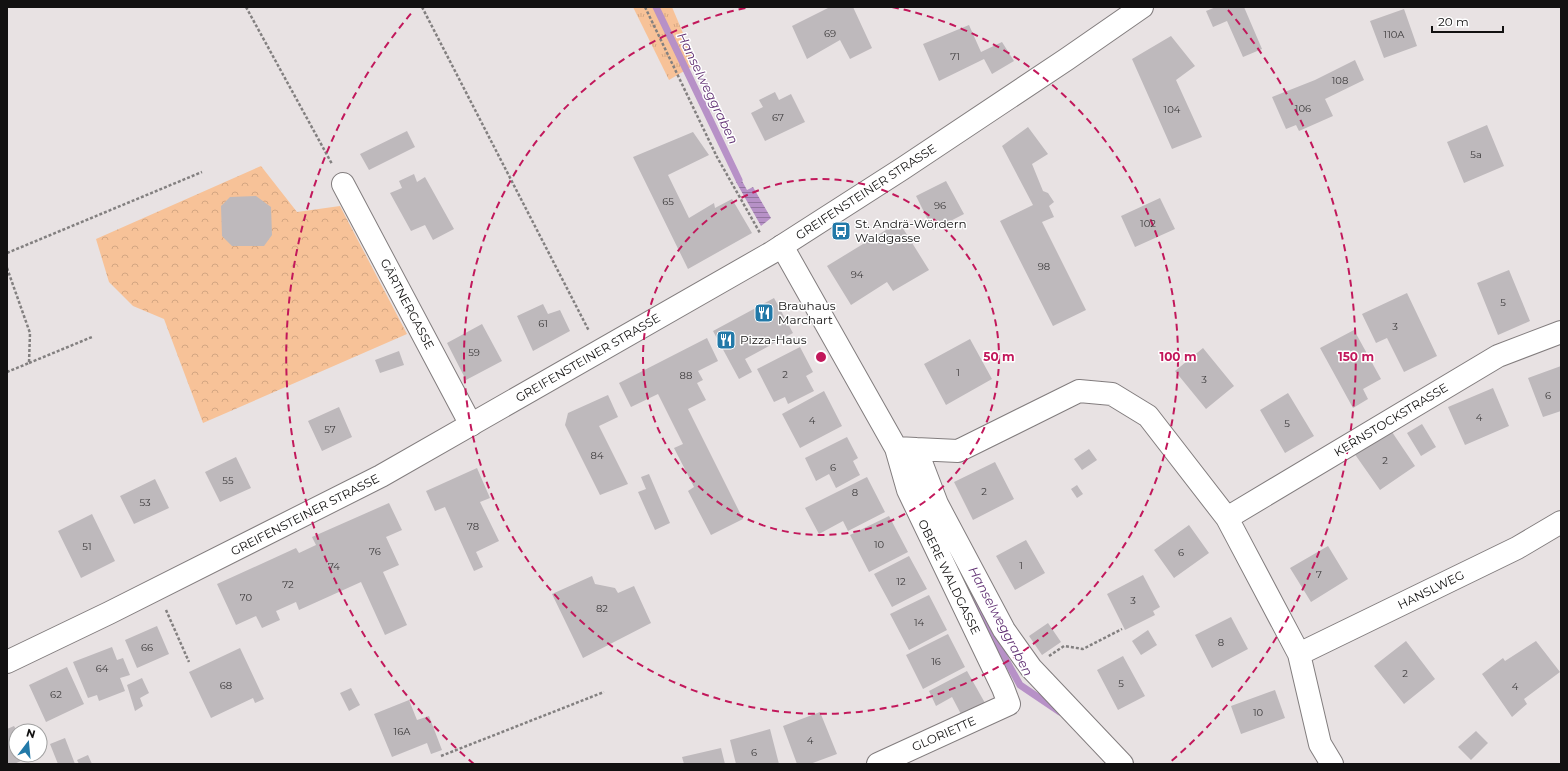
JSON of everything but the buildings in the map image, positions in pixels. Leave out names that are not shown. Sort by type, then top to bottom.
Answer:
[{"type":"street","name":"GREIFENSTEINER STRASSE","points":[[7,662],[156,590],[381,476],[777,250],[908,165],[1142,7]]},
{"type":"street","name":"GÄRTNERGASSE","points":[[343,184],[471,425]]},
{"type":"street","name":"OBERE WALDGASSE","points":[[777,250],[906,448],[1004,630],[1031,668],[1122,764]]},
{"type":"street","name":"KERNSTOCKSTRASSE","points":[[1227,518],[1498,356],[1561,332]]},
{"type":"street","points":[[906,448],[958,451],[1079,391],[1112,394],[1148,416],[1227,518],[1299,654],[1320,744],[1332,764]]},
{"type":"street","name":"OBERE WALDGASSE","points":[[906,448],[908,490],[1003,688],[1009,704]]},
{"type":"street","name":"HANSLWEG","points":[[1299,654],[1517,548],[1561,522]]},
{"type":"street","name":"GLORIETTE","points":[[878,764],[1009,704]]},
{"type":"path","points":[[246,7],[343,184]]},
{"type":"path","points":[[422,7],[600,351]]},
{"type":"path","points":[[645,7],[717,156],[777,250]]},
{"type":"path","points":[[7,253],[202,172]]},
{"type":"path","points":[[7,268],[30,333],[28,363]]},
{"type":"path","points":[[7,372],[92,337]]},
{"type":"path","points":[[156,590],[189,662]]},
{"type":"path","points":[[1031,668],[1064,646],[1083,649],[1122,629]]},
{"type":"path","points":[[441,756],[604,692]]},
{"type":"green space","points":[[633,7],[672,7],[696,64],[669,80]]},
{"type":"green space","points":[[261,166],[297,212],[340,206],[407,334],[203,423],[164,319],[133,306],[109,282],[96,239]]},
{"type":"shaded area","points":[[741,179],[747,190],[753,187],[771,218],[761,226],[736,182]]},
{"type":"waterway","name":"Hanselweggraben","points":[[656,7],[739,180]]},
{"type":"waterway","name":"Hanselweggraben","points":[[971,591],[995,640],[1020,685],[1060,712]]},
{"type":"place","name":"St. Andrä-Wördern Waldgasse","points":[[841,231]]},
{"type":"place","name":"Brauhaus Marchart","points":[[764,313]]},
{"type":"place","name":"Pizza-Haus","points":[[726,340]]}]
